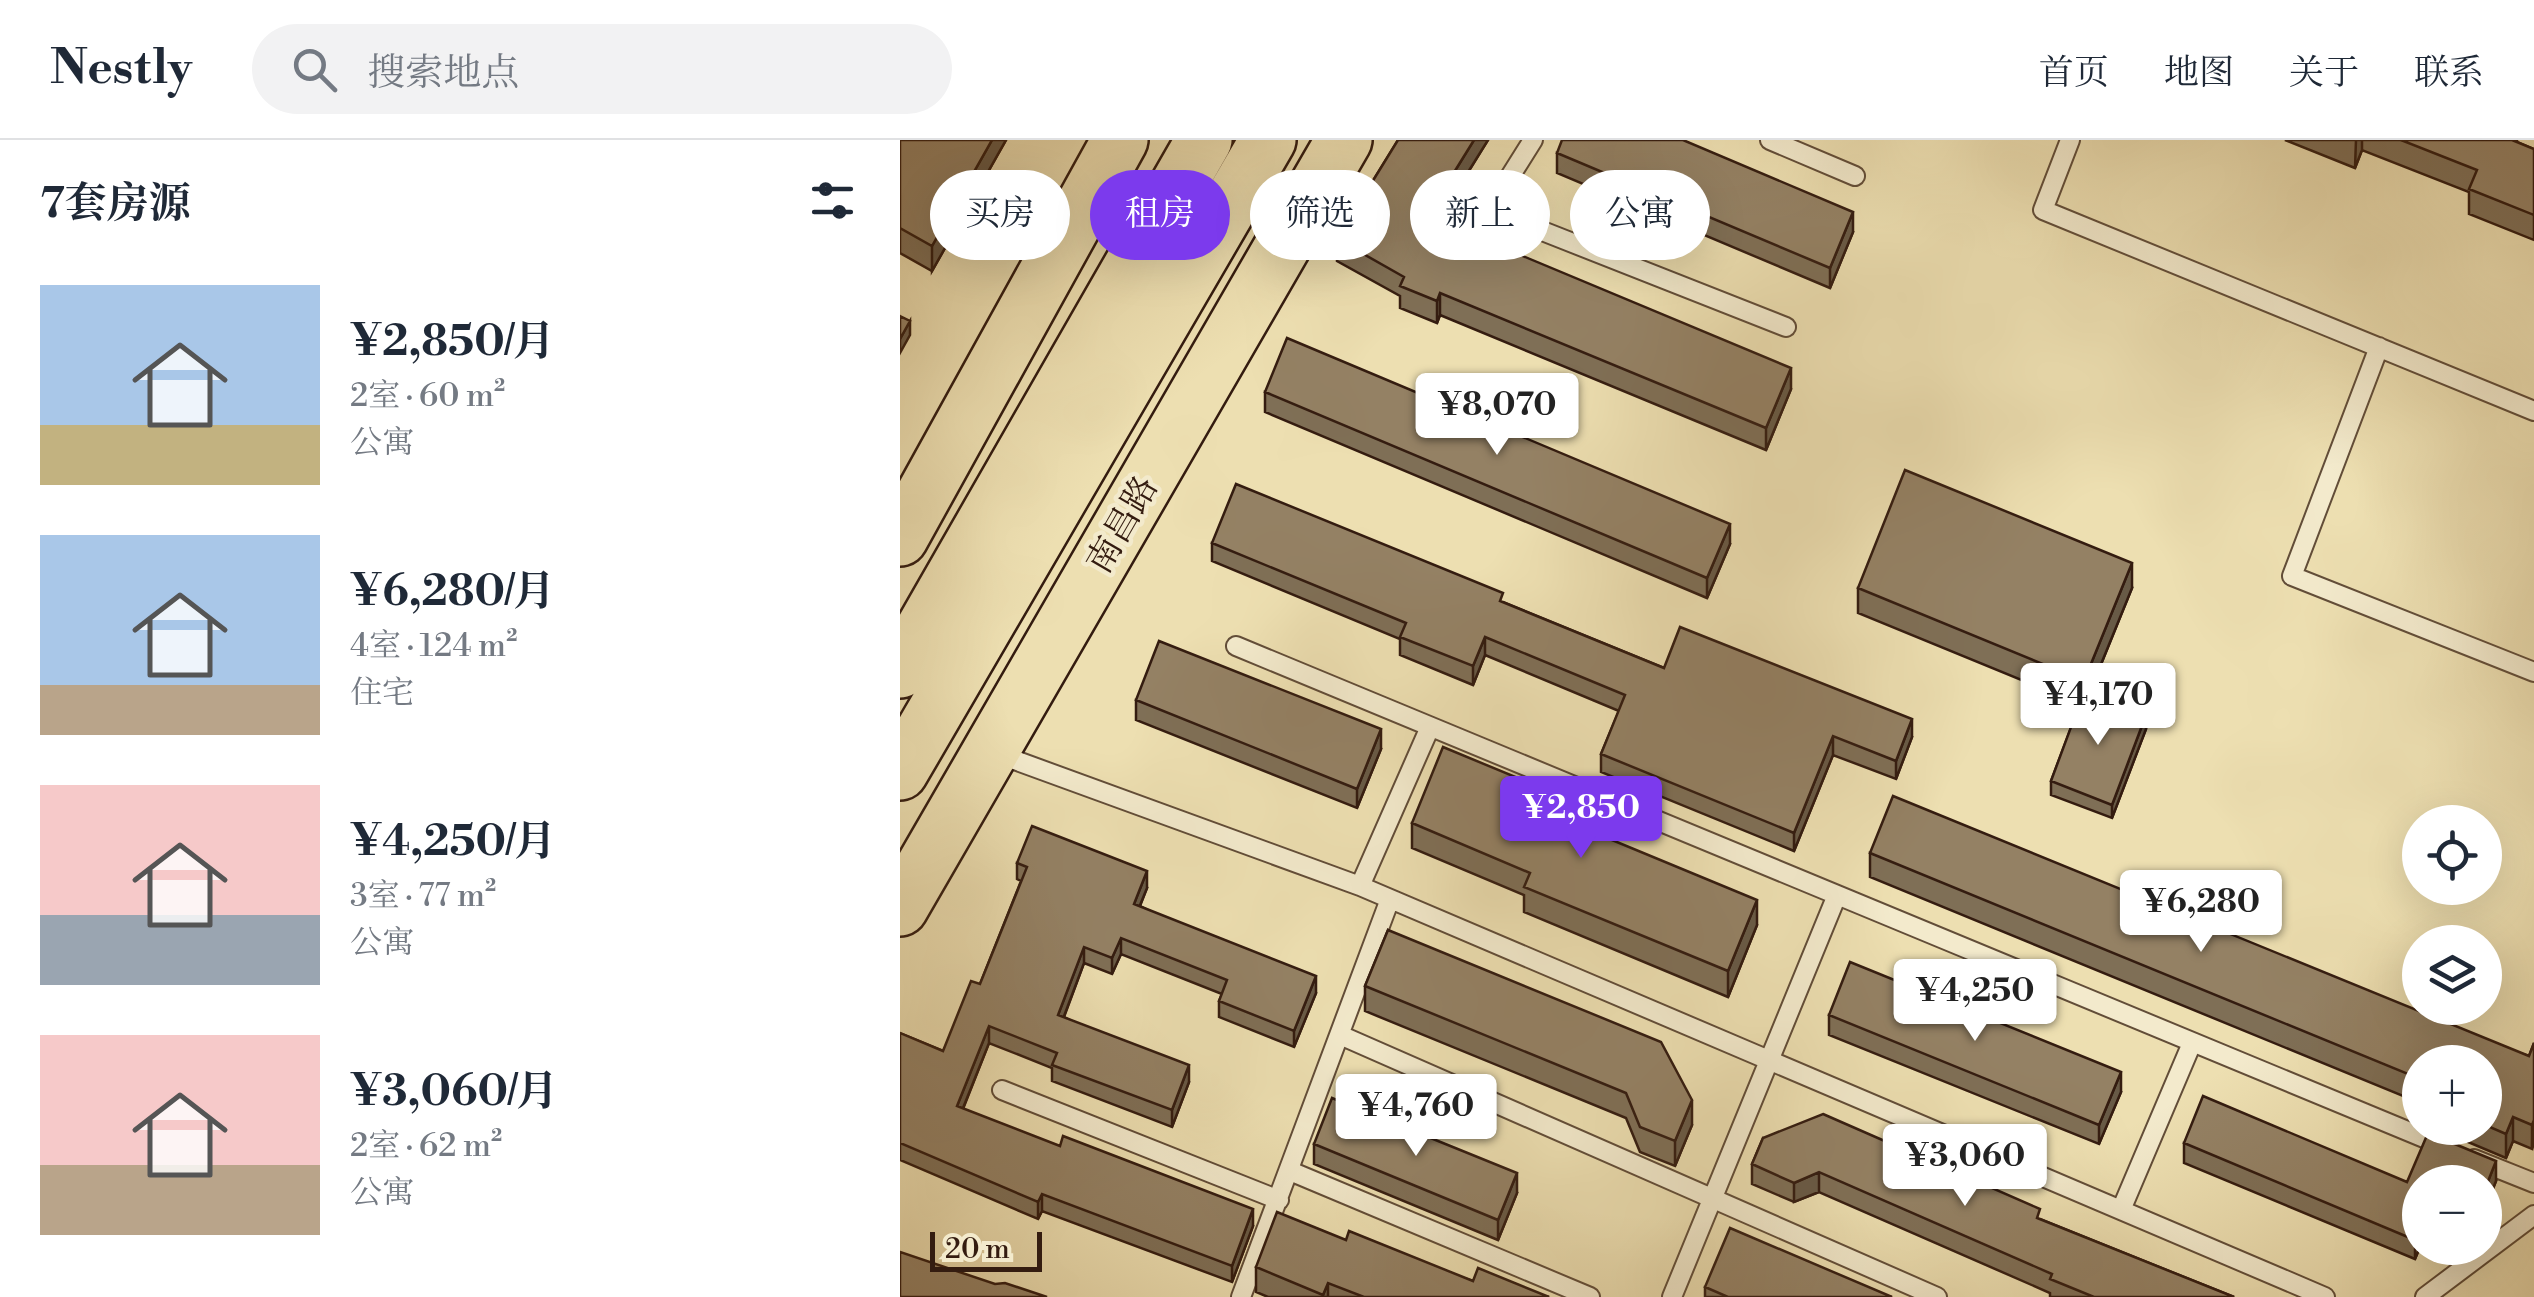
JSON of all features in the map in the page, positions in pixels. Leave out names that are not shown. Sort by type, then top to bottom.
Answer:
[{"type":"main road","points":[[900,538],[1120,140]]},
{"type":"main road","points":[[900,670],[1204,140]]},
{"type":"main road","name":"南昌路","points":[[900,772],[1268,140]]},
{"type":"main road","name":"南昌路","points":[[900,908],[1344,140]]},
{"type":"lane","points":[[1533,140],[1488,210],[1786,327]]},
{"type":"lane","points":[[1770,140],[1855,176]]},
{"type":"lane","points":[[2070,140],[2043,210],[2534,412]]},
{"type":"lane","points":[[2379,348],[2292,576],[2534,672]]},
{"type":"lane","points":[[1236,646],[2534,1183]]},
{"type":"lane","points":[[1360,886],[1430,727]]},
{"type":"lane","points":[[993,752],[1360,886],[2325,1297]]},
{"type":"lane","points":[[1672,1297],[1837,895]]},
{"type":"lane","points":[[1241,1297],[1390,899]]},
{"type":"lane","points":[[1340,1035],[1937,1297]]},
{"type":"lane","points":[[2121,1210],[2192,1042]]},
{"type":"lane","points":[[1002,1090],[1279,1200]]},
{"type":"lane","points":[[1290,1171],[1590,1297]]},
{"type":"lane","points":[[2426,1297],[2534,1215]]},
{"type":"building","points":[[900,140],[992,140],[975,170],[930,170],[930,245],[900,228]]},
{"type":"building","points":[[1398,140],[1474,140],[1455,170],[1410,170],[1410,260],[1532,260],[1791,368],[1766,428],[1440,293],[1437,301],[1400,286],[1404,277],[1374,260],[1390,260],[1390,170],[1380,170]]},
{"type":"building","points":[[1562,140],[1683,140],[1853,212],[1830,268],[1710,217],[1710,170],[1597,170],[1557,153]]},
{"type":"building","points":[[2401,140],[2512,140],[2534,149],[2534,215],[2469,189],[2477,170]]},
{"type":"building","points":[[900,316],[910,321],[900,339]]},
{"type":"building","points":[[1287,338],[1730,524],[1707,578],[1265,392]]},
{"type":"building","points":[[1905,470],[2132,563],[2084,681],[1858,588]]},
{"type":"building","points":[[1236,484],[1503,593],[1500,601],[1664,668],[1680,627],[1912,719],[1896,761],[1833,736],[1794,833],[1601,754],[1625,695],[1485,637],[1473,666],[1400,637],[1406,623],[1212,543]]},
{"type":"building","points":[[1159,641],[1381,729],[1357,789],[1136,700]]},
{"type":"building","points":[[2084,692],[2146,715],[2112,805],[2051,781]]},
{"type":"building","points":[[1443,747],[1561,796],[1554,816],[1757,900],[1728,971],[1524,887],[1530,873],[1412,823]]},
{"type":"building","points":[[1893,796],[2402,1004],[2402,1025],[2453,1025],[2529,1056],[2534,1043],[2532,1125],[2513,1117],[2506,1134],[2502,1132],[2502,1045],[2402,1045],[2402,1072],[1870,853]]},
{"type":"building","points":[[1032,826],[1147,871],[1134,904],[1316,976],[1294,1031],[1219,1001],[1227,980],[1121,938],[1112,958],[1084,947],[1058,1015],[1189,1065],[1172,1110],[1052,1065],[1057,1053],[989,1026],[957,1106],[1060,1146],[1063,1136],[1253,1209],[1232,1266],[1042,1194],[1038,1202],[900,1143],[900,1033],[943,1051],[971,981],[980,984],[1027,867],[1017,863]]},
{"type":"building","points":[[1388,930],[1661,1042],[1692,1100],[1675,1141],[1640,1127],[1626,1093],[1365,986]]},
{"type":"building","points":[[1850,962],[2121,1072],[2099,1125],[1829,1015]]},
{"type":"building","points":[[2203,1096],[2402,1180],[2402,1235],[2184,1143]]},
{"type":"building","points":[[1332,1098],[1517,1173],[1498,1220],[1314,1144]]},
{"type":"building","points":[[1823,1114],[2040,1209],[2037,1218],[2234,1297],[2094,1297],[2050,1279],[2052,1274],[1819,1172],[1794,1183],[1752,1164],[1763,1138]]},
{"type":"building","points":[[2423,1145],[2457,1145],[2496,1161],[2494,1165],[2414,1165]]},
{"type":"building","points":[[1277,1212],[1346,1240],[1349,1231],[1473,1281],[1478,1268],[1549,1297],[1364,1297],[1328,1283],[1323,1295],[1256,1267]]},
{"type":"building","points":[[1730,1228],[1892,1297],[1728,1297],[1705,1287]]},
{"type":"building","points":[[900,1252],[995,1284],[1005,1283],[1047,1297],[900,1297]]}]
